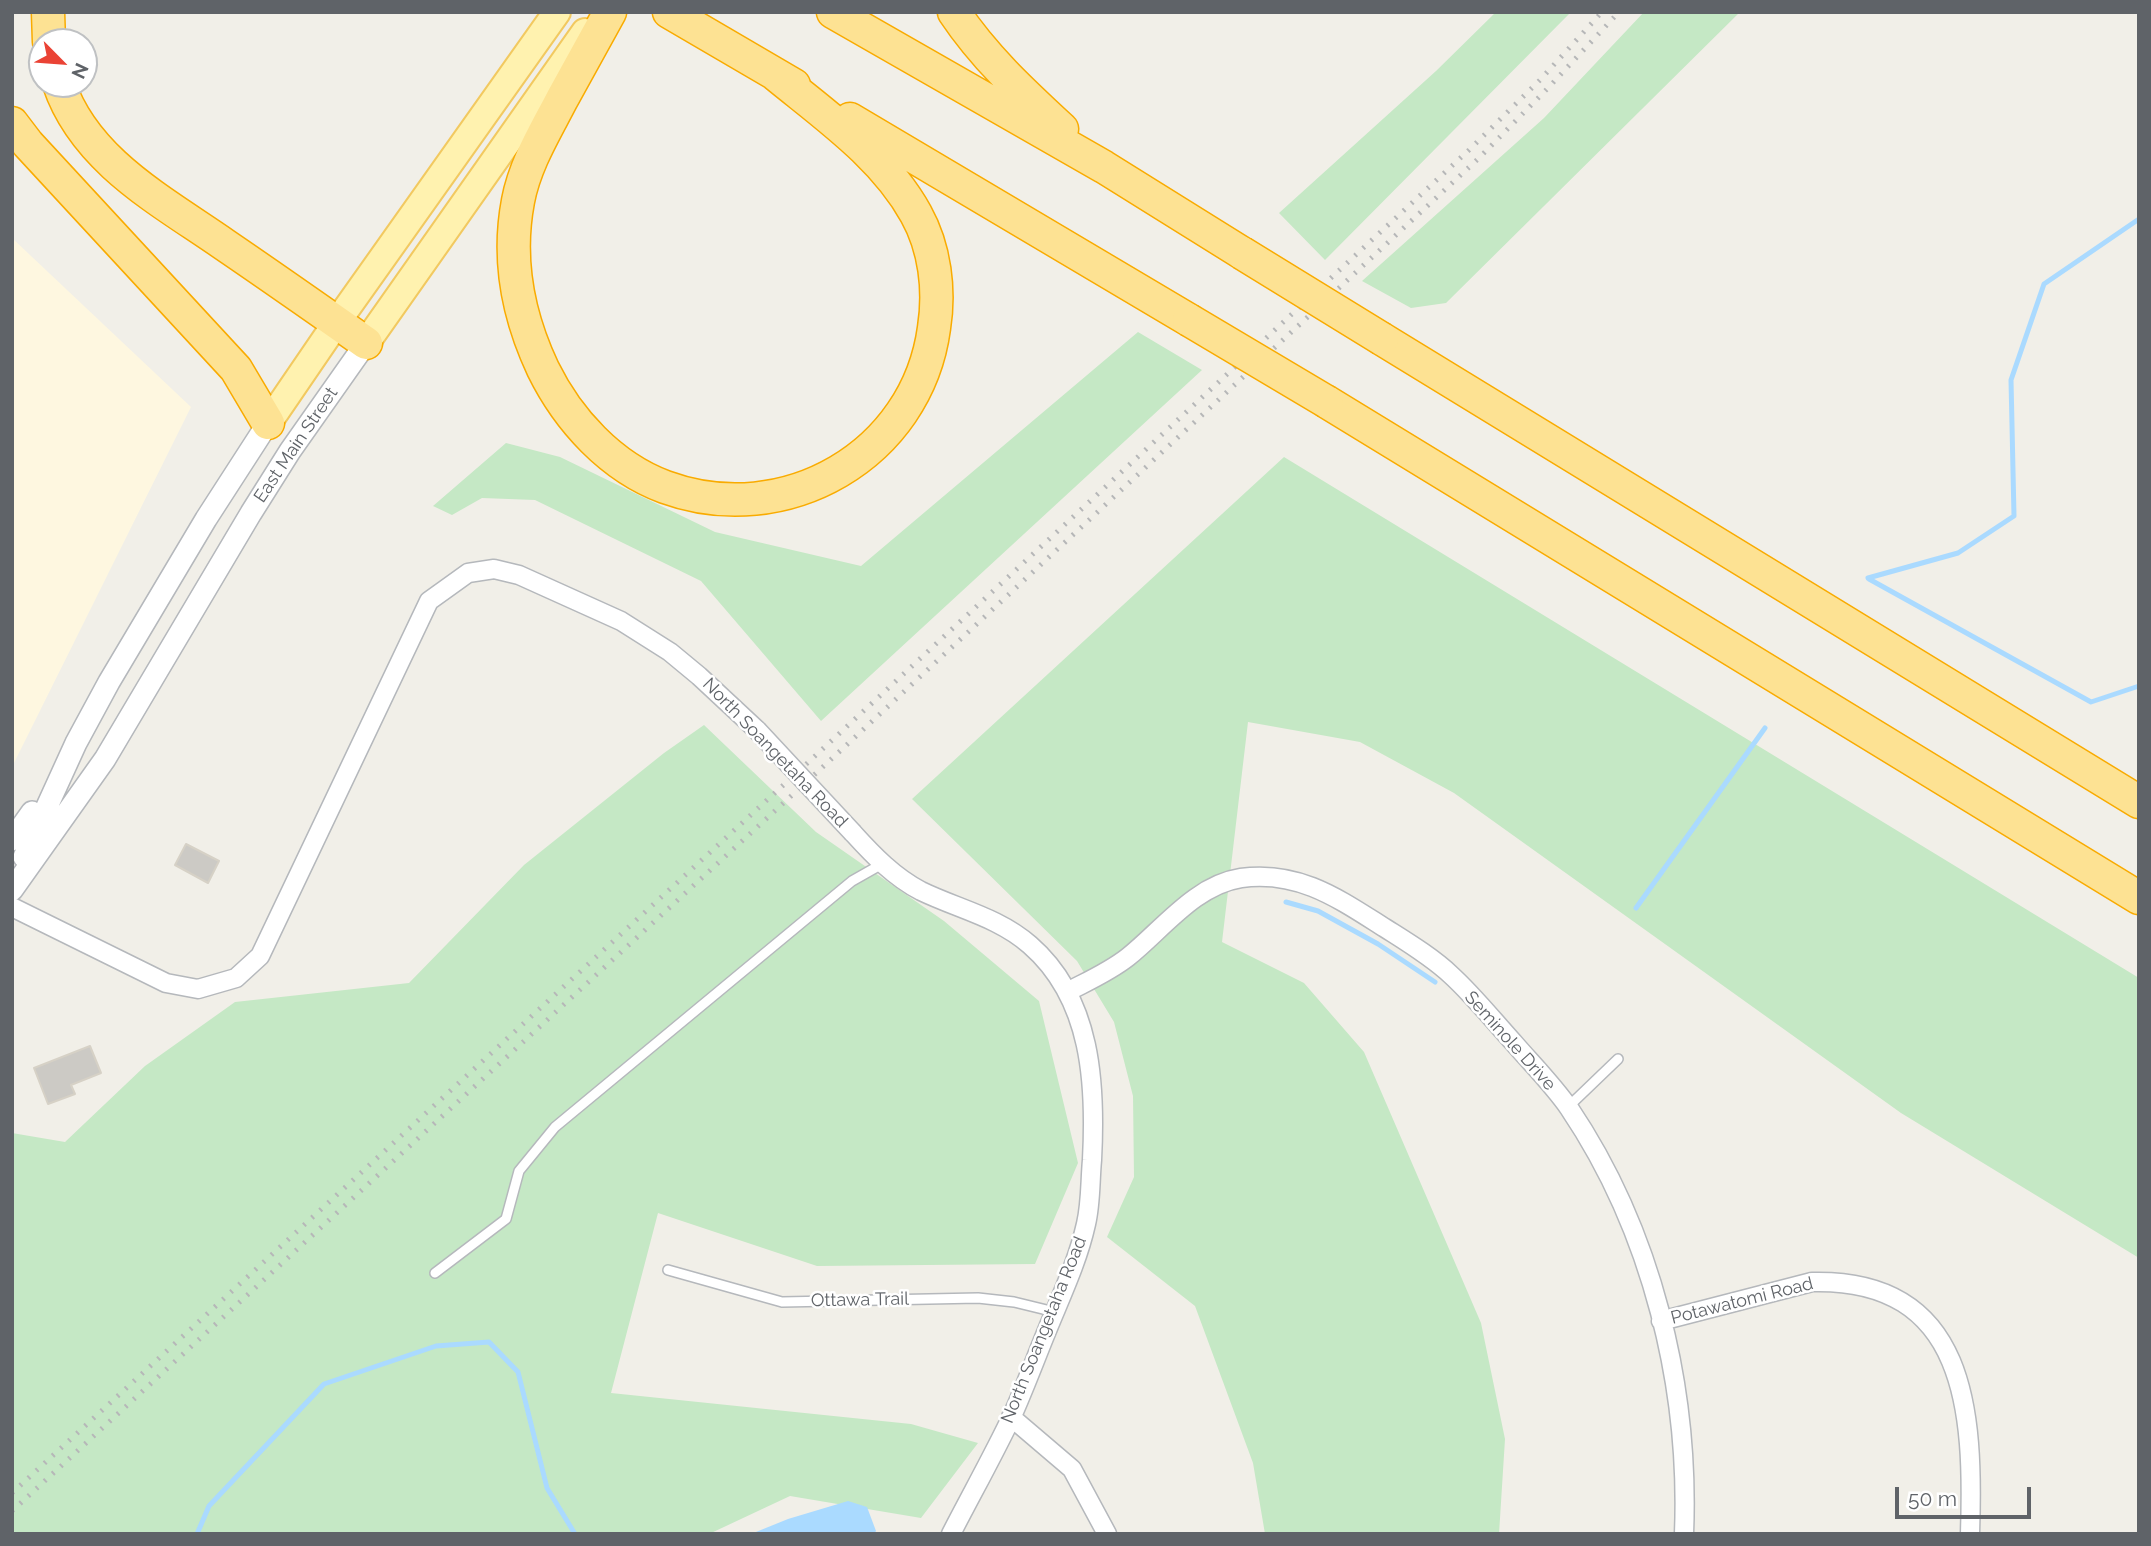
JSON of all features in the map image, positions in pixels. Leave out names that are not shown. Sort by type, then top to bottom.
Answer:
[{"type":"highway","points":[[610,12],[527,169],[518,201],[515,227],[513,255],[517,290],[523,320],[535,351],[565,407],[607,452],[634,472],[664,487],[694,495],[737,499],[763,498],[797,491],[832,476],[861,458],[886,435],[908,405],[923,374],[932,343],[936,282],[930,251],[916,214],[863,147],[776,75]]},
{"type":"highway","points":[[669,12],[1327,402],[2139,898]]},
{"type":"highway","points":[[833,12],[1104,167],[2139,802]]},
{"type":"highway","points":[[954,12],[972,39],[1008,80],[1104,167]]},
{"type":"highway","points":[[64,98],[79,126],[116,168],[366,342]]},
{"type":"highway","points":[[12,123],[28,144],[236,369],[268,423]]},
{"type":"main road","name":"East Main Street","points":[[268,423],[557,12]]},
{"type":"main road","name":"East Main Street","points":[[366,342],[599,12]]},
{"type":"street","name":"East Main Street","points":[[12,890],[105,759],[251,513],[290,451],[366,342]]},
{"type":"street","name":"East Main Street","points":[[12,883],[76,743],[206,519],[268,423]]},
{"type":"street","name":"North Soangetaha Road","points":[[12,907],[166,984],[198,989],[236,978],[260,956],[429,601],[468,573],[494,569],[519,575],[621,621],[670,652],[757,730],[881,864],[919,890],[977,912],[1029,944],[1051,967],[1081,1020],[1093,1094],[1087,1221],[1078,1254],[1011,1417],[950,1534]]},
{"type":"street","points":[[12,840],[18,835],[76,743]]},
{"type":"street","name":"Seminole Drive","points":[[1067,992],[1104,974],[1127,958],[1198,896],[1218,885],[1254,877],[1299,880],[1338,898],[1450,974],[1568,1107],[1626,1214],[1661,1321],[1678,1394],[1686,1494],[1684,1534]]},
{"type":"street","name":"Potawatomi Road","points":[[1661,1321],[1812,1282],[1835,1281],[1877,1289],[1897,1297],[1917,1311],[1933,1330],[1945,1351],[1962,1393],[1968,1433],[1970,1534]]},
{"type":"street","points":[[1011,1417],[1072,1469],[1107,1534]]},
{"type":"lane","points":[[435,1273],[506,1219],[519,1171],[555,1127],[852,881],[881,864]]},
{"type":"lane","points":[[1568,1107],[1618,1059]]},
{"type":"lane","name":"Ottawa Trail","points":[[668,1270],[782,1302],[978,1298],[1055,1311]]},
{"type":"shaded area","points":[[12,238],[191,407],[12,767]]},
{"type":"green space","points":[[1496,12],[1571,12],[1325,260],[1279,213],[1436,71]]},
{"type":"green space","points":[[1644,12],[1740,12],[1446,303],[1411,308],[1362,281],[1544,118]]},
{"type":"green space","points":[[1138,332],[1202,370],[821,721],[701,581],[535,500],[482,498],[452,515],[433,506],[506,443],[560,457],[715,532],[861,566]]},
{"type":"green space","points":[[1284,457],[2139,978],[2139,1258],[1901,1113],[1454,793],[1360,742],[1248,722],[1222,942],[1304,983],[1364,1052],[1481,1323],[1505,1439],[1499,1534],[1265,1534],[1253,1463],[1195,1306],[1107,1237],[1134,1177],[1133,1096],[1114,1022],[1077,961],[912,799]]},
{"type":"green space","points":[[704,725],[816,832],[944,921],[1039,1001],[1078,1163],[1035,1264],[817,1266],[658,1213],[611,1393],[911,1424],[978,1443],[921,1518],[790,1496],[709,1534],[12,1534],[12,1133],[65,1142],[145,1066],[235,1002],[409,983],[524,865],[664,753]]},
{"type":"water","points":[[848,1501],[867,1507],[876,1531],[874,1534],[751,1534],[788,1519]]},
{"type":"building","points":[[186,844],[219,861],[208,883],[175,865]]},
{"type":"building","points":[[90,1046],[101,1073],[71,1085],[75,1094],[48,1104],[34,1068]]},
{"type":"waterway","points":[[1868,578],[1958,553],[2014,516],[2011,380],[2044,284],[2139,219]]},
{"type":"waterway","points":[[1869,579],[2091,702],[2139,686]]},
{"type":"waterway","points":[[1636,908],[1765,728]]},
{"type":"waterway","points":[[1286,902],[1318,911],[1378,944],[1435,982]]},
{"type":"waterway","points":[[197,1534],[209,1506],[324,1384],[436,1346],[489,1342],[518,1372],[547,1488],[575,1534]]},
{"type":"railway","points":[[12,1493],[815,756],[1469,150],[1540,80],[1602,12]]},
{"type":"railway","points":[[12,1511],[826,764],[1479,158],[1619,12]]}]
